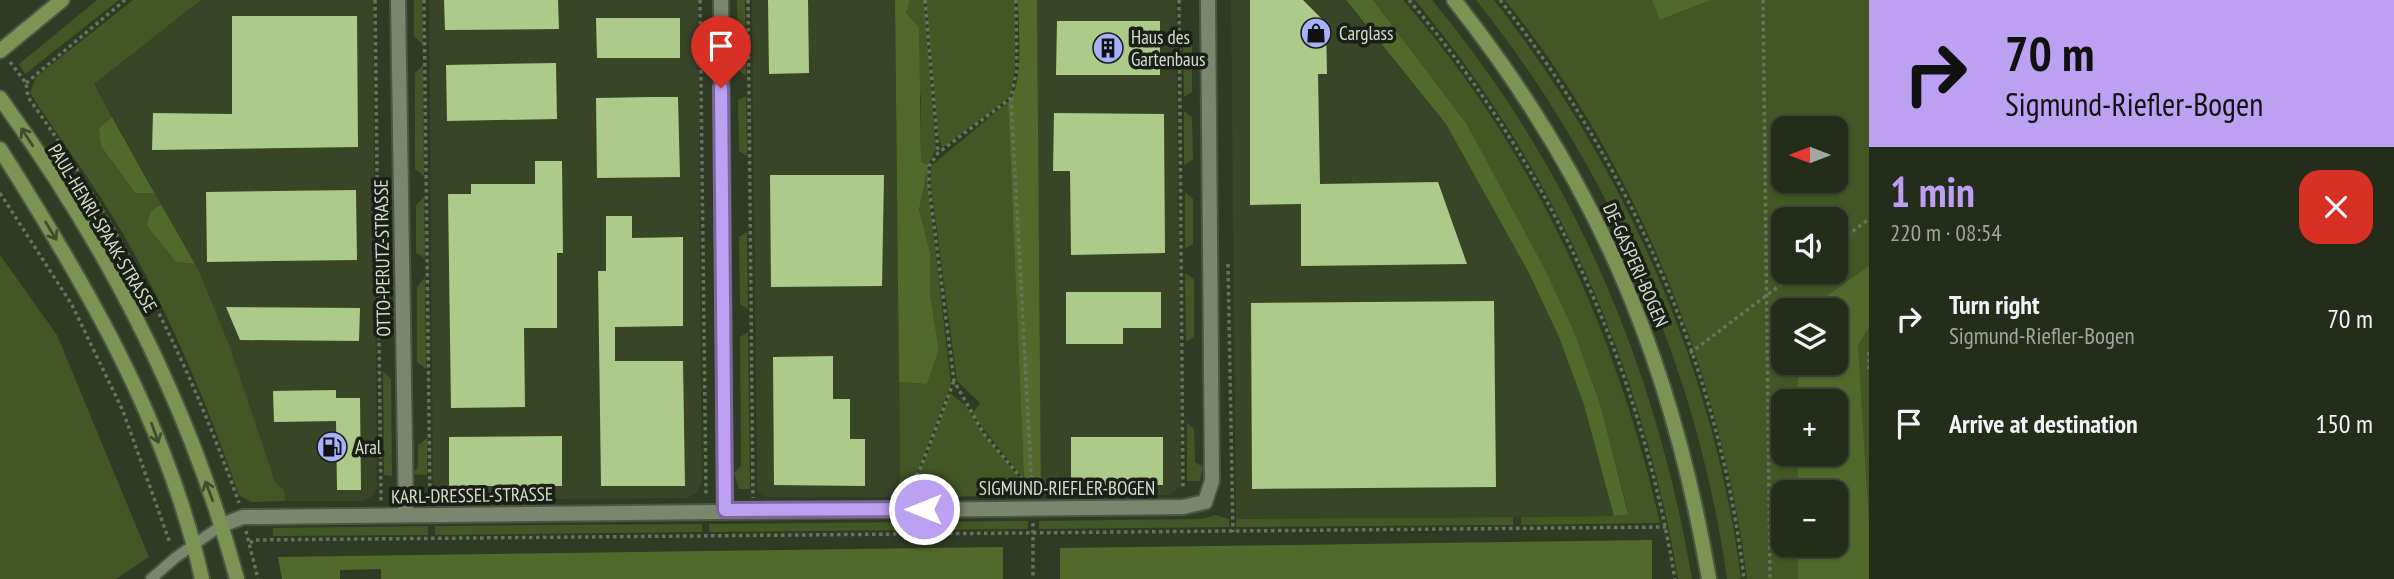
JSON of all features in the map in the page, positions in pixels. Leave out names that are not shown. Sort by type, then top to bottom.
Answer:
[{"type":"main road","points":[[0,50],[62,0]]},
{"type":"main road","name":"DE-GASPERI-BOGEN","points":[[1454,0],[1500,58],[1549,131],[1600,224],[1635,304],[1674,417],[1695,499],[1709,579]]},
{"type":"main road","name":"PAUL-HENRI-SPAAK-STRASSE","points":[[0,98],[66,196],[125,296],[175,401],[222,525],[237,579]]},
{"type":"main road","points":[[0,149],[103,320],[147,413],[194,543],[202,579]]},
{"type":"main road","points":[[0,165],[15,173]]},
{"type":"street","name":"OTTO-PERUTZ-STRASSE","points":[[398,0],[406,515]]},
{"type":"street","points":[[721,0],[725,510]]},
{"type":"street","points":[[1183,507],[1205,502],[1212,481],[1208,0]]},
{"type":"street","name":"SIGMUND-RIEFLER-BOGEN","points":[[725,510],[1183,507]]},
{"type":"street","name":"KARL-DRESSEL-STRASSE","points":[[222,525],[243,517],[725,510]]},
{"type":"lane","points":[[151,579],[194,543],[222,525]]},
{"type":"path","points":[[26,83],[125,0]]},
{"type":"path","points":[[375,0],[381,515]]},
{"type":"path","points":[[424,0],[430,515]]},
{"type":"path","points":[[700,0],[706,512]]},
{"type":"path","points":[[748,0],[754,510]]},
{"type":"path","points":[[925,0],[938,153]]},
{"type":"path","points":[[1016,0],[1017,69],[1011,98],[1033,508],[1033,579]]},
{"type":"path","points":[[1179,0],[1183,507]]},
{"type":"path","points":[[1409,0],[1493,110],[1532,170],[1567,237],[1603,316],[1630,388],[1666,527],[1675,579]]},
{"type":"path","points":[[1500,0],[1543,54],[1591,132],[1648,244],[1690,353],[1731,501],[1744,579]]},
{"type":"path","points":[[1763,0],[1770,579]]},
{"type":"path","points":[[0,50],[26,83],[28,97]]},
{"type":"path","points":[[1011,98],[938,153],[929,166],[929,186],[954,381],[977,424],[1032,491]]},
{"type":"path","points":[[0,193],[72,305],[123,411],[175,558]]},
{"type":"path","points":[[1848,235],[1869,219]]},
{"type":"path","points":[[1690,353],[1784,284]]},
{"type":"path","points":[[1869,352],[1869,369]]},
{"type":"path","points":[[897,509],[921,467],[954,381]]},
{"type":"path","points":[[1231,506],[1233,532]]},
{"type":"path","points":[[250,543],[254,540],[1666,527]]},
{"type":"shaded area","points":[[97,0],[119,0],[25,74],[19,64]]},
{"type":"shaded area","points":[[133,0],[201,0],[94,84],[112,117],[99,128],[101,146],[135,193],[155,193],[161,204],[150,212],[147,226],[176,262],[195,264],[199,271],[229,345],[275,482],[284,491],[285,501],[251,502],[239,495],[197,384],[147,278],[108,209],[30,93],[36,77]]},
{"type":"shaded area","points":[[201,0],[373,0],[377,489],[371,497],[362,501],[285,501],[283,491],[275,482],[199,271],[94,84]]},
{"type":"shaded area","points":[[414,0],[422,0],[423,45],[414,36]]},
{"type":"shaded area","points":[[429,0],[698,0],[702,482],[696,493],[687,498],[442,500],[436,497],[433,488]]},
{"type":"shaded area","points":[[737,0],[745,0],[746,76],[738,70]]},
{"type":"shaded area","points":[[752,0],[895,0],[900,497],[764,497],[757,491]]},
{"type":"shaded area","points":[[910,0],[924,0],[936,149],[928,165],[921,162],[921,98],[906,13]]},
{"type":"shaded area","points":[[926,0],[1015,0],[1015,69],[1010,97],[942,148],[938,133]]},
{"type":"shaded area","points":[[1037,0],[1176,0],[1181,486],[1170,495],[1041,495]]},
{"type":"shaded area","points":[[1231,0],[1345,0],[1446,124],[1529,273],[1559,337],[1584,405],[1614,516],[1236,519]]},
{"type":"shaded area","points":[[1373,0],[1403,0],[1450,58],[1492,118],[1530,181],[1564,245],[1594,312],[1642,451],[1660,523],[1521,525],[1521,517],[1614,516],[1628,513],[1601,407],[1575,334],[1466,123]]},
{"type":"shaded area","points":[[1415,0],[1432,0],[1482,64],[1526,131],[1566,200],[1601,272],[1631,346],[1656,422],[1692,579],[1678,579],[1662,499],[1641,421],[1616,345],[1585,272],[1550,200],[1510,131],[1465,64]]},
{"type":"shaded area","points":[[1476,0],[1494,0],[1541,64],[1584,131],[1657,273],[1686,347],[1710,424],[1728,501],[1741,579],[1727,579],[1713,501],[1694,423],[1670,347],[1640,273],[1606,200],[1567,131]]},
{"type":"shaded area","points":[[1505,0],[1652,0],[1661,20],[1711,0],[1869,0],[1869,579],[1747,579],[1735,502],[1717,425],[1693,348],[1665,273],[1632,200],[1594,129],[1551,62]]},
{"type":"shaded area","points":[[1183,31],[1192,36],[1192,92],[1184,97]]},
{"type":"shaded area","points":[[423,65],[424,176],[415,169],[415,73]]},
{"type":"shaded area","points":[[746,96],[747,156],[739,151],[738,100]]},
{"type":"shaded area","points":[[1008,102],[1024,480],[972,414],[980,403],[957,381],[931,186],[931,166]]},
{"type":"shaded area","points":[[1184,111],[1192,117],[1193,159],[1184,165]]},
{"type":"shaded area","points":[[928,165],[928,187],[951,384],[919,469],[903,497],[900,497],[899,382],[927,384],[939,350],[930,295],[930,252],[919,210]]},
{"type":"shaded area","points":[[381,177],[390,186],[390,249],[382,258]]},
{"type":"shaded area","points":[[1185,192],[1193,199],[1193,244],[1185,249]]},
{"type":"shaded area","points":[[424,197],[425,258],[416,253],[416,205]]},
{"type":"shaded area","points":[[747,232],[748,309],[740,304],[739,237]]},
{"type":"shaded area","points":[[0,255],[57,335],[149,557],[116,579],[0,579]]},
{"type":"shaded area","points":[[1185,273],[1194,279],[1194,337],[1186,342]]},
{"type":"shaded area","points":[[425,277],[426,369],[417,362],[417,287]]},
{"type":"shaded area","points":[[748,332],[750,489],[739,489],[734,473],[741,466],[740,337]]},
{"type":"shaded area","points":[[383,371],[391,379],[392,476],[384,475]]},
{"type":"shaded area","points":[[950,393],[965,405],[983,433],[1031,492],[1028,496],[906,497],[928,453]]},
{"type":"shaded area","points":[[1187,423],[1194,429],[1195,462],[1203,467],[1200,481],[1187,481]]},
{"type":"shaded area","points":[[427,438],[427,475],[411,474],[418,468],[418,445]]},
{"type":"shaded area","points":[[1215,515],[1229,519],[1229,527],[1039,529],[1039,521],[1202,519]]},
{"type":"shaded area","points":[[1513,517],[1513,525],[1236,527],[1236,519]]},
{"type":"shaded area","points":[[1028,521],[1028,529],[709,532],[709,524]]},
{"type":"shaded area","points":[[702,524],[702,532],[435,535],[435,526]]},
{"type":"shaded area","points":[[428,526],[428,535],[273,536],[273,528]]},
{"type":"green space","points":[[895,0],[910,0],[906,13],[919,28],[921,162],[928,165],[919,210],[930,252],[930,295],[939,350],[927,384],[899,382]]},
{"type":"green space","points":[[1018,0],[1037,0],[1041,495],[1034,495],[1024,480],[1008,102],[1017,83],[1019,69]]},
{"type":"green space","points":[[1346,0],[1373,0],[1466,123],[1544,268],[1575,334],[1601,407],[1628,514],[1614,516],[1584,405],[1559,337],[1529,273],[1446,124]]},
{"type":"green space","points":[[1652,0],[1711,0],[1660,20]]},
{"type":"green space","points":[[112,117],[155,193],[135,193],[101,146],[99,128]]},
{"type":"green space","points":[[161,204],[195,264],[176,262],[147,226],[150,212]]},
{"type":"green space","points":[[1869,266],[1869,327],[1858,345],[1869,526],[1869,579],[1798,579],[1798,557],[1848,557],[1848,480],[1798,480],[1798,466],[1848,466],[1848,389],[1798,389],[1798,375],[1848,375],[1848,298],[1824,298],[1844,284],[1848,284],[1848,281]]},
{"type":"green space","points":[[1652,540],[1652,579],[1060,579],[1060,548]]},
{"type":"green space","points":[[1003,547],[1003,579],[381,579],[381,569],[340,570],[340,579],[282,579],[278,557]]},
{"type":"building","points":[[444,0],[558,0],[559,29],[445,30]]},
{"type":"building","points":[[768,0],[808,0],[809,73],[769,74]]},
{"type":"building","points":[[1250,0],[1303,0],[1326,23],[1327,74],[1318,74],[1320,184],[1438,182],[1467,264],[1301,266],[1301,204],[1250,205]]},
{"type":"building","points":[[232,16],[357,16],[358,147],[152,150],[153,113],[232,114]]},
{"type":"building","points":[[596,18],[680,18],[680,58],[597,58]]},
{"type":"building","name":"Haus des Gartenbaus","points":[[1057,21],[1160,21],[1160,75],[1056,75]]},
{"type":"building","points":[[556,63],[557,119],[447,121],[446,65]]},
{"type":"building","points":[[678,97],[680,177],[597,178],[596,98]]},
{"type":"building","points":[[1054,113],[1164,114],[1165,253],[1071,255],[1070,171],[1053,171]]},
{"type":"building","points":[[535,161],[562,161],[563,253],[557,253],[557,328],[524,328],[525,407],[451,408],[448,194],[471,194],[471,184],[535,184]]},
{"type":"building","points":[[770,175],[884,175],[882,286],[771,287]]},
{"type":"building","points":[[356,190],[357,260],[207,262],[206,192]]},
{"type":"building","points":[[606,216],[632,216],[632,238],[683,237],[683,326],[615,327],[615,361],[683,361],[685,486],[601,486],[598,271],[606,271]]},
{"type":"building","points":[[1066,292],[1161,292],[1161,328],[1123,328],[1123,344],[1066,344]]},
{"type":"building","points":[[1494,301],[1496,487],[1252,489],[1251,303]]},
{"type":"building","points":[[226,307],[360,308],[359,341],[240,340]]},
{"type":"building","points":[[833,356],[833,399],[850,399],[850,439],[865,439],[865,486],[774,485],[773,357]]},
{"type":"building","points":[[336,390],[336,398],[360,398],[361,490],[337,490],[336,421],[274,422],[273,391]]},
{"type":"building","points":[[562,436],[562,486],[449,486],[449,437]]},
{"type":"building","points":[[1071,437],[1163,437],[1163,485],[1071,485]]},
{"type":"place","name":"Carglass","points":[[1316,33]]},
{"type":"place","name":"Haus des Gartenbaus","points":[[1108,48]]},
{"type":"place","name":"Aral","points":[[332,447]]},
{"type":"route","points":[[721,88],[725,510],[924,509]]}]
